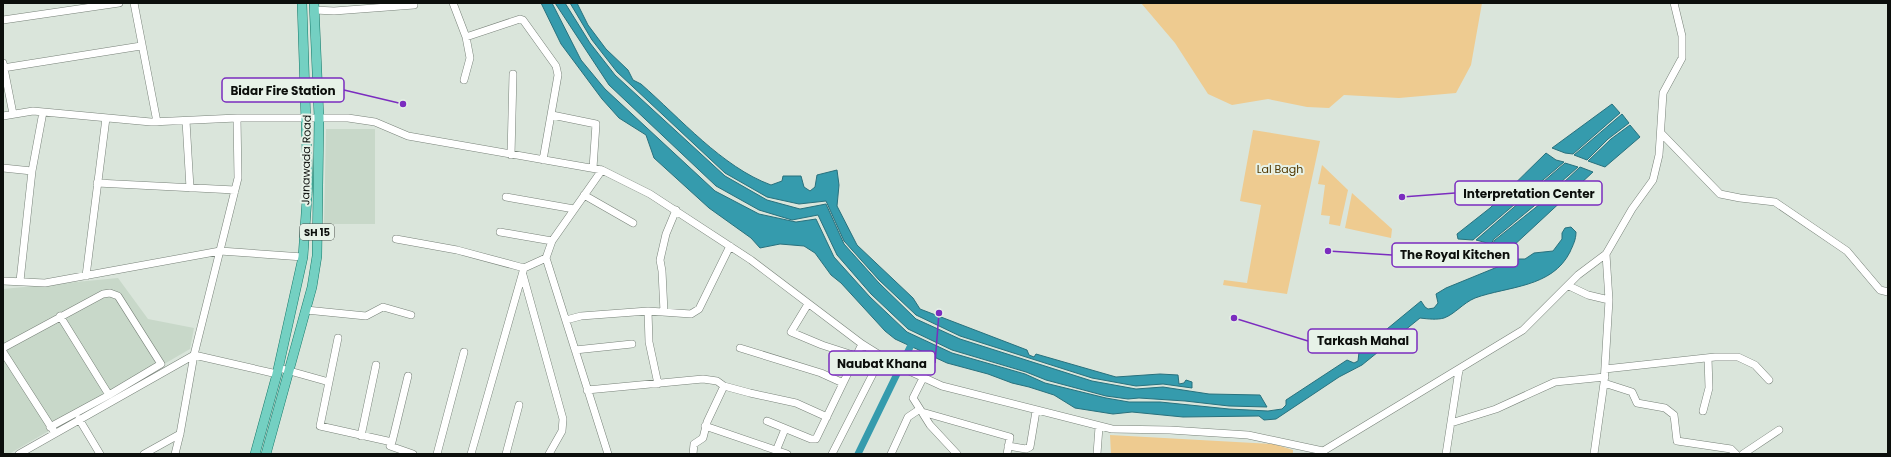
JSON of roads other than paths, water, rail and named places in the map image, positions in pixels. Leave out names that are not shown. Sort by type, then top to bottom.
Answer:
[{"type":"main road","name":"Janawada Road","points":[[255,454],[278,371],[303,257],[308,184],[302,3]]},
{"type":"main road","name":"Janawada Road","points":[[266,454],[314,280],[317,256],[319,118],[314,6]]},
{"type":"street","points":[[3,20],[119,3]]},
{"type":"street","points":[[134,3],[141,46],[157,122]]},
{"type":"street","points":[[453,3],[466,37],[470,58],[464,80]]},
{"type":"street","points":[[3,116],[33,111],[157,122],[237,118],[348,118],[375,122],[408,136],[602,170],[650,194],[730,246],[862,344],[894,364],[942,386],[1112,429],[1170,430],[1248,435],[1321,453],[1524,330],[1569,286],[1578,275],[1606,254],[1632,209],[1653,180],[1659,155],[1664,94],[1682,58],[1682,36],[1674,3]]},
{"type":"street","points":[[314,6],[334,10],[414,4]]},
{"type":"street","points":[[466,37],[516,19],[523,20],[557,70],[558,81],[543,160]]},
{"type":"street","points":[[13,114],[3,67],[141,46]]},
{"type":"street","points":[[511,155],[513,74]]},
{"type":"street","points":[[20,281],[32,171],[43,112]]},
{"type":"street","points":[[552,115],[596,124],[593,168]]},
{"type":"street","points":[[86,276],[106,118]]},
{"type":"street","points":[[174,454],[180,434],[194,356],[238,178],[237,118]]},
{"type":"street","points":[[186,121],[190,188]]},
{"type":"street","points":[[1661,133],[1720,194],[1775,202],[1847,251],[1880,290],[1888,292]]},
{"type":"street","points":[[3,168],[32,171]]},
{"type":"street","points":[[602,170],[552,241],[546,258],[608,454]]},
{"type":"street","points":[[97,183],[235,190]]},
{"type":"street","points":[[584,195],[633,223]]},
{"type":"street","points":[[506,197],[574,209]]},
{"type":"street","points":[[664,312],[660,260],[666,234],[676,210]]},
{"type":"street","points":[[500,232],[552,241]]},
{"type":"street","points":[[396,239],[463,252],[524,271]]},
{"type":"street","points":[[566,320],[581,316],[648,311],[691,314],[699,309],[730,246]]},
{"type":"street","points":[[3,282],[20,281],[45,283],[220,251],[303,257]]},
{"type":"street","points":[[1594,454],[1605,376],[1609,300],[1606,254]]},
{"type":"street","points":[[471,454],[517,289],[524,271],[546,258]]},
{"type":"street","points":[[524,271],[563,419],[562,431],[549,454]]},
{"type":"street","points":[[1569,286],[1588,295],[1609,300]]},
{"type":"street","points":[[3,348],[60,316],[103,294],[110,293],[118,296],[162,364],[109,395],[50,426]]},
{"type":"street","points":[[808,304],[791,332],[822,345],[856,356]]},
{"type":"street","points":[[306,310],[366,316],[383,307],[410,315]]},
{"type":"street","points":[[648,311],[649,342],[658,384]]},
{"type":"street","points":[[60,316],[109,395]]},
{"type":"street","points":[[338,338],[320,426],[391,444],[414,454]]},
{"type":"street","points":[[575,350],[632,344]]},
{"type":"street","points":[[767,421],[811,439],[816,439],[862,344]]},
{"type":"street","points":[[740,348],[821,373],[843,383]]},
{"type":"street","points":[[3,352],[55,433]]},
{"type":"street","points":[[437,454],[464,352]]},
{"type":"street","points":[[20,454],[79,419],[194,356],[278,371],[290,371],[329,382]]},
{"type":"street","points":[[832,454],[882,356]]},
{"type":"street","points":[[1451,423],[1496,408],[1555,382],[1605,376],[1708,358],[1738,357],[1755,365],[1769,380]]},
{"type":"street","points":[[1704,411],[1709,388],[1708,358]]},
{"type":"street","points":[[362,436],[376,365]]},
{"type":"street","points":[[1446,454],[1459,370]]},
{"type":"street","points":[[387,454],[391,444],[408,376]]},
{"type":"street","points":[[921,376],[914,398],[930,425],[957,454]]},
{"type":"street","points":[[1605,376],[1632,392],[1637,403],[1665,408],[1674,414],[1677,441],[1731,449],[1736,454]]},
{"type":"street","points":[[587,390],[703,379],[717,381],[724,386],[796,403],[827,417]]},
{"type":"street","points":[[694,454],[694,444],[703,438],[705,426],[724,386]]},
{"type":"street","points":[[506,454],[519,405]]},
{"type":"street","points":[[891,454],[908,417],[921,410],[1010,437],[1007,450],[1026,449],[1030,447],[1036,411]]},
{"type":"street","points":[[79,419],[100,454]]},
{"type":"street","points":[[705,426],[787,454]]},
{"type":"street","points":[[1097,454],[1099,426]]},
{"type":"street","points":[[776,451],[785,429]]},
{"type":"street","points":[[1743,454],[1779,430]]},
{"type":"street","points":[[144,454],[180,434]]},
{"type":"water","points":[[541,3],[552,3],[581,60],[605,89],[715,191],[759,214],[796,222],[816,219],[834,257],[870,297],[907,332],[952,353],[1025,374],[1045,383],[1106,398],[1129,402],[1160,402],[1229,409],[1268,411],[1282,409],[1286,405],[1286,400],[1347,360],[1354,363],[1358,361],[1359,352],[1421,301],[1428,309],[1434,308],[1438,303],[1436,294],[1446,288],[1517,259],[1525,259],[1534,253],[1553,251],[1562,239],[1562,233],[1565,228],[1571,227],[1576,232],[1575,238],[1570,252],[1562,264],[1552,273],[1528,284],[1475,298],[1444,318],[1420,318],[1362,365],[1339,377],[1276,419],[1264,420],[1259,416],[1183,417],[1132,412],[1113,414],[1075,408],[1054,395],[1012,383],[988,374],[947,363],[895,339],[885,331],[841,283],[831,275],[815,253],[804,246],[780,244],[760,248],[751,238],[709,208],[654,158],[646,135],[619,118],[602,99],[561,44]]},
{"type":"water","points":[[555,3],[565,3],[590,43],[615,75],[725,176],[767,200],[800,209],[826,204],[844,244],[879,283],[916,319],[960,339],[1092,381],[1136,389],[1163,387],[1209,394],[1260,395],[1267,407],[1229,406],[1185,401],[1139,398],[1128,399],[1106,396],[1046,380],[1026,372],[952,350],[908,329],[871,294],[837,255],[818,215],[792,220],[759,210],[716,186],[609,85]]},
{"type":"water","points":[[570,3],[577,3],[588,25],[606,49],[628,70],[633,80],[641,84],[719,154],[753,177],[771,185],[782,181],[783,176],[801,176],[804,187],[810,191],[815,187],[817,175],[837,170],[839,185],[837,206],[857,245],[913,298],[920,309],[1027,350],[1029,355],[1034,357],[1036,354],[1116,377],[1160,374],[1178,375],[1179,384],[1184,383],[1186,380],[1192,382],[1192,388],[1163,384],[1136,386],[1092,378],[960,336],[916,315],[879,280],[844,241],[826,201],[799,204],[767,197],[725,173],[617,72],[592,40]]},
{"type":"water","points":[[1612,104],[1620,113],[1573,154],[1565,153],[1552,148]]},
{"type":"water","points":[[1622,114],[1629,123],[1608,139],[1587,160],[1574,155]]},
{"type":"water","points":[[1630,125],[1640,137],[1605,167],[1588,161],[1611,139]]},
{"type":"water","points":[[1546,153],[1556,160],[1564,162],[1473,240],[1458,239],[1457,234],[1490,208]]},
{"type":"water","points":[[1565,163],[1578,167],[1494,239],[1491,244],[1476,240]]},
{"type":"water","points":[[1580,167],[1593,172],[1511,248],[1503,254],[1495,254],[1496,248],[1492,244],[1495,240],[1545,200]]},
{"type":"waterway","points":[[858,454],[912,343]]},
{"type":"place","name":"Bidar Fire Station","points":[[403,104]]},
{"type":"place","name":"Interpretation Center","points":[[1402,197]]},
{"type":"place","name":"The Royal Kitchen","points":[[1328,251]]},
{"type":"place","name":"Naubat Khana","points":[[939,313]]},
{"type":"place","name":"Tarkash Mahal","points":[[1234,318]]},
{"type":"park label","name":"Lal Bagh","points":[[1280,169]]}]
